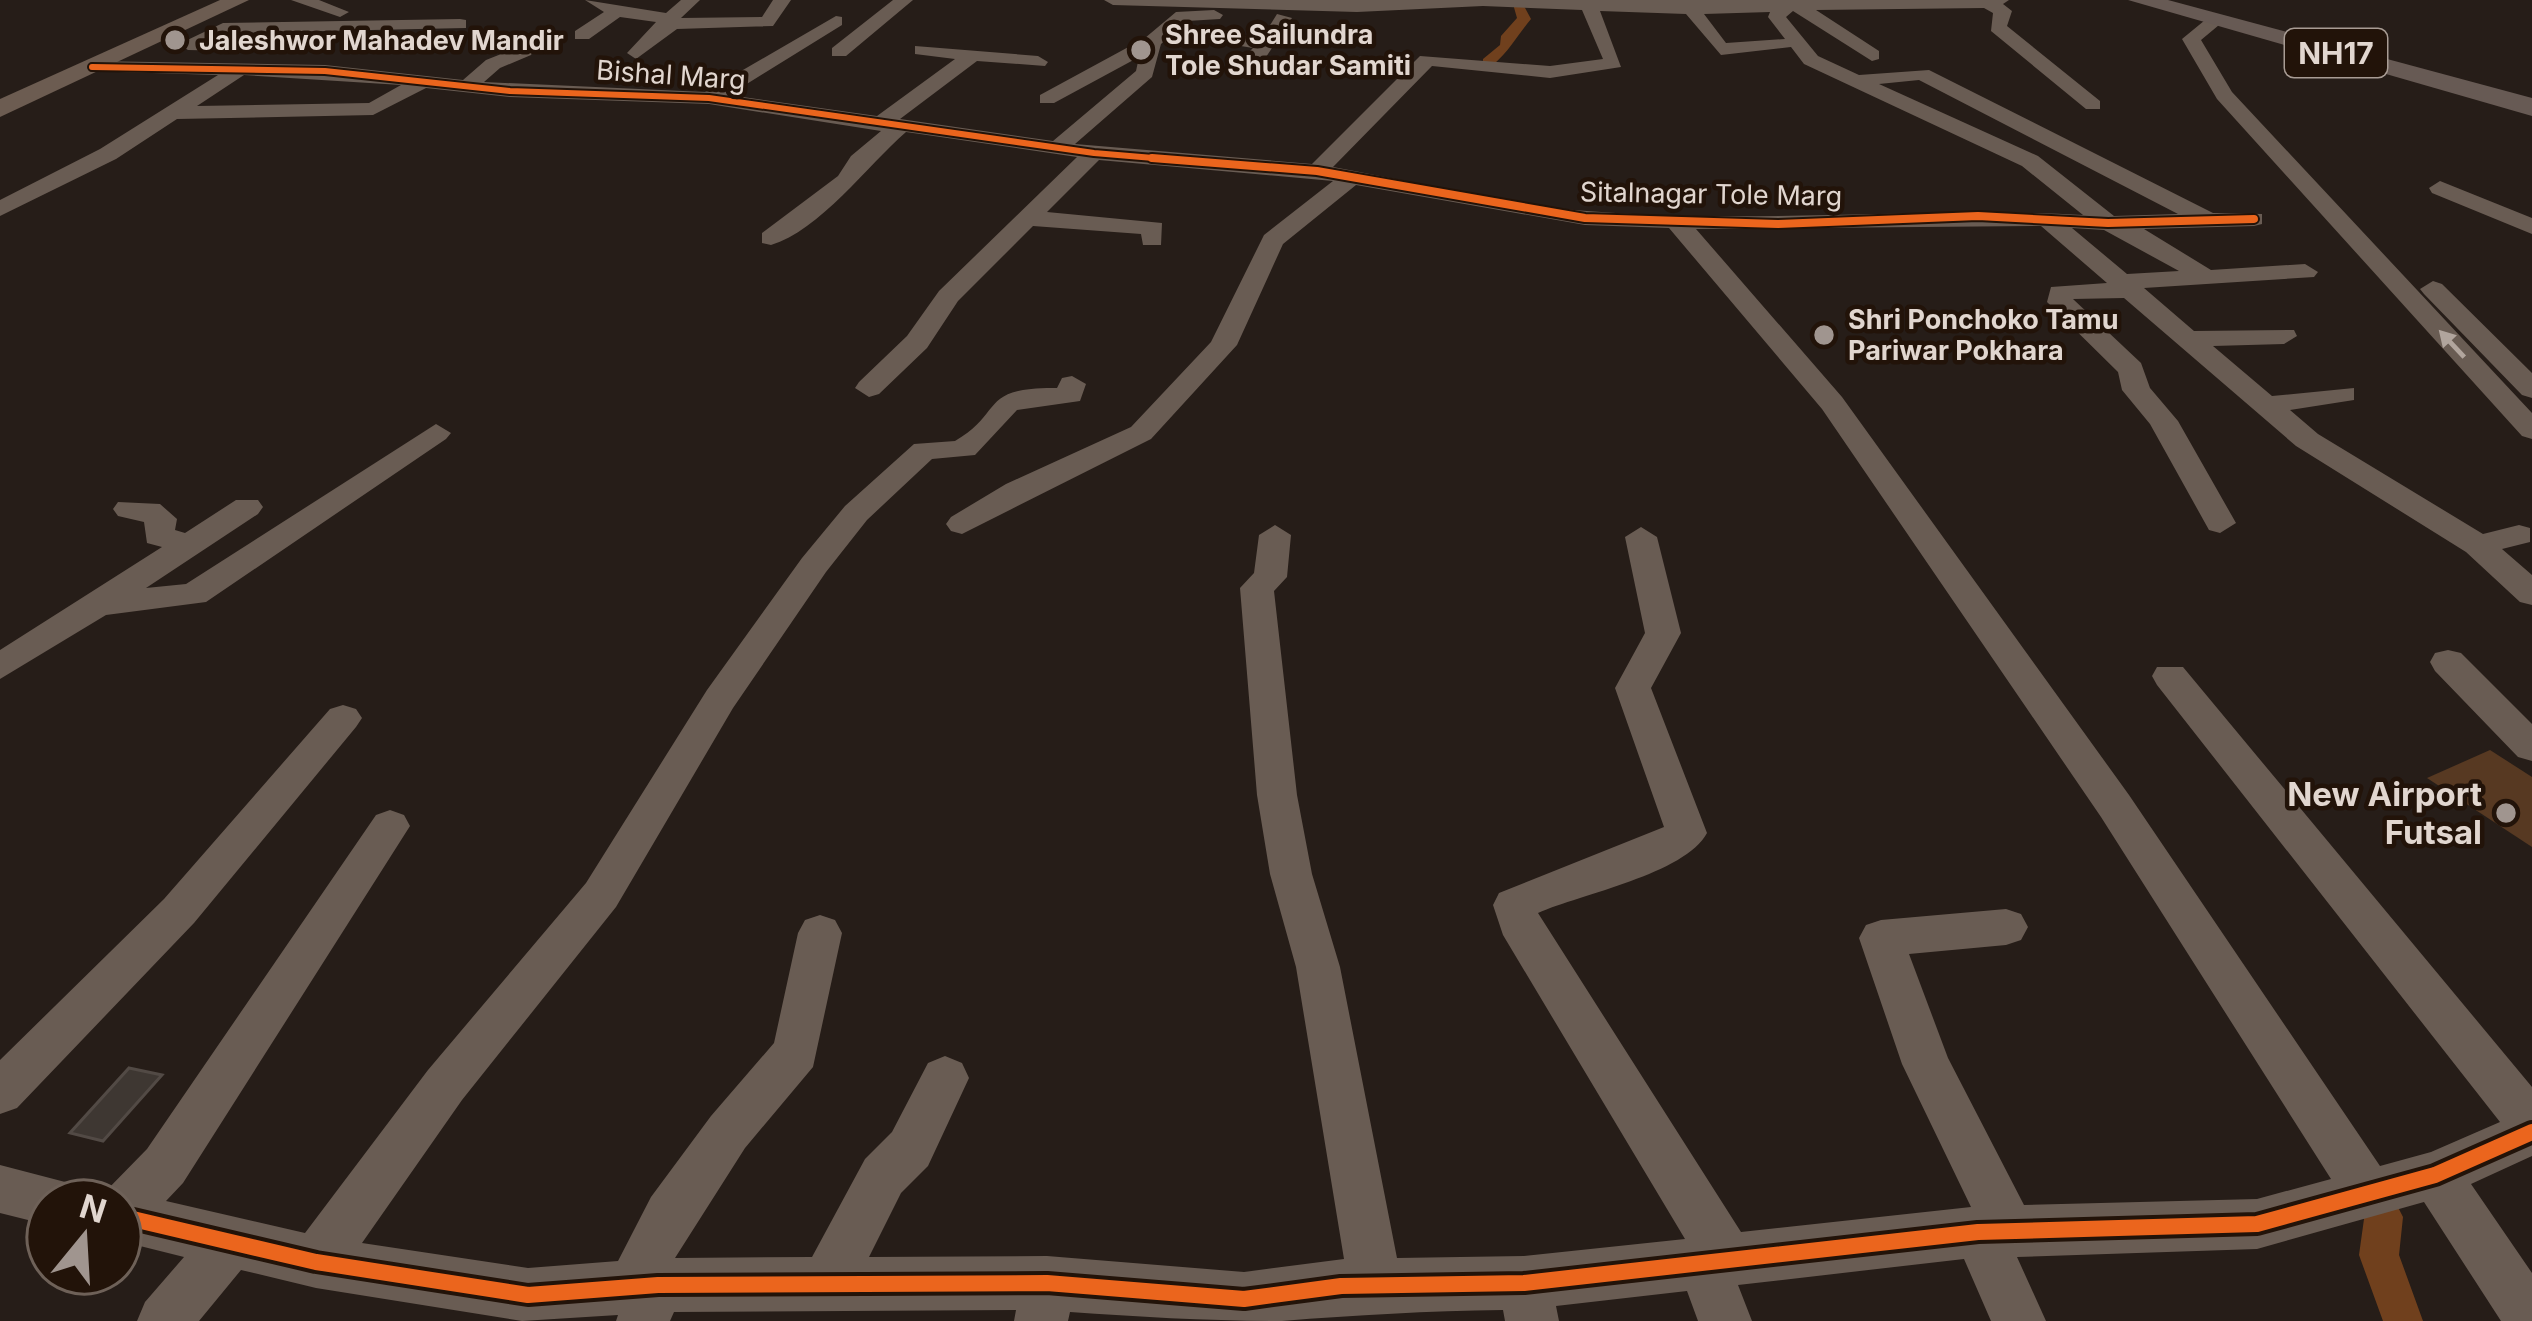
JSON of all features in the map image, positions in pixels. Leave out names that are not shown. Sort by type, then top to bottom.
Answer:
[{"type":"highway","name":"NH17","points":[[2140,0],[2210,23],[2532,107]]},
{"type":"main road","points":[[7,100],[238,0]]},
{"type":"street","points":[[300,0],[340,12]]},
{"type":"street","points":[[594,0],[617,10],[712,27],[767,22],[782,0]]},
{"type":"street","points":[[636,53],[691,0]]},
{"type":"street","points":[[838,52],[904,0]]},
{"type":"street","points":[[1113,0],[1294,7],[1483,1],[1691,9],[1737,3],[1789,7],[1827,2],[1996,3],[2003,11],[1997,27],[2093,106]]},
{"type":"street","points":[[1047,99],[1152,42],[1184,15],[1294,7]]},
{"type":"street","points":[[1247,71],[1244,67],[1268,44],[1294,7]]},
{"type":"street","points":[[1317,171],[1427,60],[1568,72],[1614,63],[1589,7]]},
{"type":"street","points":[[1789,7],[1778,17],[1793,49]]},
{"type":"street","points":[[1789,7],[1872,55]]},
{"type":"street","points":[[1691,9],[1721,49],[1793,49],[2030,161],[2108,223],[2140,236],[2205,277]]},
{"type":"street","points":[[582,35],[617,10]]},
{"type":"street","points":[[272,70],[305,48],[188,44],[223,28],[467,18],[368,22]]},
{"type":"street","points":[[709,98],[836,22]]},
{"type":"street","points":[[2532,389],[2250,98],[2210,23],[2191,39],[2239,113],[2532,430]]},
{"type":"street","points":[[1207,39],[1268,44]]},
{"type":"street","points":[[1058,147],[1144,73],[1152,42]]},
{"type":"street","points":[[325,71],[357,45]]},
{"type":"street","points":[[1492,64],[1516,45]]},
{"type":"street","points":[[922,50],[1038,62]]},
{"type":"street","points":[[467,86],[493,64],[524,52]]},
{"type":"street","points":[[771,238],[846,181],[887,127],[973,55]]},
{"type":"street","name":"Bishal Marg","points":[[92,67],[325,71],[429,78],[467,86],[709,98],[887,127],[1094,152],[1317,171]]},
{"type":"street","points":[[0,209],[108,154],[241,69]]},
{"type":"street","points":[[1857,81],[1922,74],[2210,221]]},
{"type":"street","points":[[168,114],[373,109],[429,78]]},
{"type":"street","points":[[869,388],[917,342],[947,296],[1094,152]]},
{"type":"street","name":"Sitalnagar Tole Marg","points":[[1317,171],[1585,218],[1678,223],[1978,216],[2108,223],[2254,219]]},
{"type":"street","points":[[962,524],[1017,491],[1142,433],[1223,345],[1274,240],[1349,179]]},
{"type":"street","points":[[2440,188],[2532,227]]},
{"type":"street","points":[[1027,218],[1154,228],[1152,240]]},
{"type":"street","points":[[2049,221],[2185,339],[2356,475],[2478,545],[2532,594]]},
{"type":"street","points":[[1678,223],[1832,403],[2115,806],[2368,1193]]},
{"type":"street","points":[[2220,523],[2164,421],[2136,390],[2131,369],[2060,302],[2060,292],[2305,272]]},
{"type":"street","points":[[2185,339],[2284,336]]},
{"type":"street","points":[[316,1262],[433,1101],[601,895],[720,699],[856,513],[925,450],[954,454],[970,448],[1011,403],[1070,394],[1072,384]]},
{"type":"street","points":[[2267,405],[2344,394]]},
{"type":"street","points":[[99,604],[194,594],[436,433]]},
{"type":"street","points":[[0,667],[248,507]]},
{"type":"street","points":[[129,509],[149,511],[160,519],[158,536],[190,544]]},
{"type":"street","points":[[2478,545],[2519,535]]},
{"type":"street","points":[[1274,536],[1270,577],[1257,588],[1277,795],[1291,874],[1318,967],[1375,1285]]},
{"type":"street","points":[[1640,537],[1663,633],[1633,688],[1688,833],[1664,850],[1554,885],[1514,904],[1518,922],[1714,1260],[1725,1321]]},
{"type":"street","points":[[2448,662],[2532,747]]},
{"type":"street","points":[[144,1220],[518,1308],[827,1283],[1044,1302],[1245,1310],[1375,1285],[1528,1302],[1714,1260],[1994,1232],[2257,1224],[2435,1175],[2532,1128],[2170,676]]},
{"type":"street","points":[[0,1092],[179,910],[343,718]]},
{"type":"street","points":[[144,1188],[165,1166],[390,826]]},
{"type":"street","points":[[2006,927],[1881,938],[1994,1232],[2019,1321]]},
{"type":"street","points":[[645,1297],[669,1214],[728,1132],[796,1052],[820,933]]},
{"type":"street","points":[[827,1283],[883,1176],[910,1149],[945,1078]]},
{"type":"street","points":[[2435,1175],[2532,1320]]},
{"type":"street","points":[[164,1321],[231,1242]]},
{"type":"shaded area","name":"New Airport Futsal","points":[[2490,750],[2532,777],[2532,847],[2427,778]]},
{"type":"building","points":[[129,1068],[162,1075],[103,1141],[70,1133]]},
{"type":"waterway","points":[[1488,62],[1507,46],[1508,36],[1524,19],[1518,7]]},
{"type":"waterway","points":[[2366,1183],[2384,1217],[2379,1255],[2403,1321]]},
{"type":"cycle path","points":[[92,67],[325,71],[510,91],[709,98],[1094,153],[1317,171],[1585,218],[1778,224],[1978,216],[2108,223],[2254,219]]},
{"type":"cycle path","points":[[144,1222],[316,1262],[528,1295],[658,1285],[1047,1283],[1244,1299],[1341,1286],[1524,1283],[1978,1232],[2257,1224],[2435,1175],[2532,1132]]},
{"type":"place","name":"Jaleshwor Mahadev Mandir","points":[[175,40]]},
{"type":"place","name":"Shree Sailundra Tole Shudar Samiti","points":[[1141,50]]},
{"type":"place","name":"Shri Ponchoko Tamu Pariwar Pokhara","points":[[1824,335]]},
{"type":"place","name":"New Airport Futsal","points":[[2506,813]]}]
